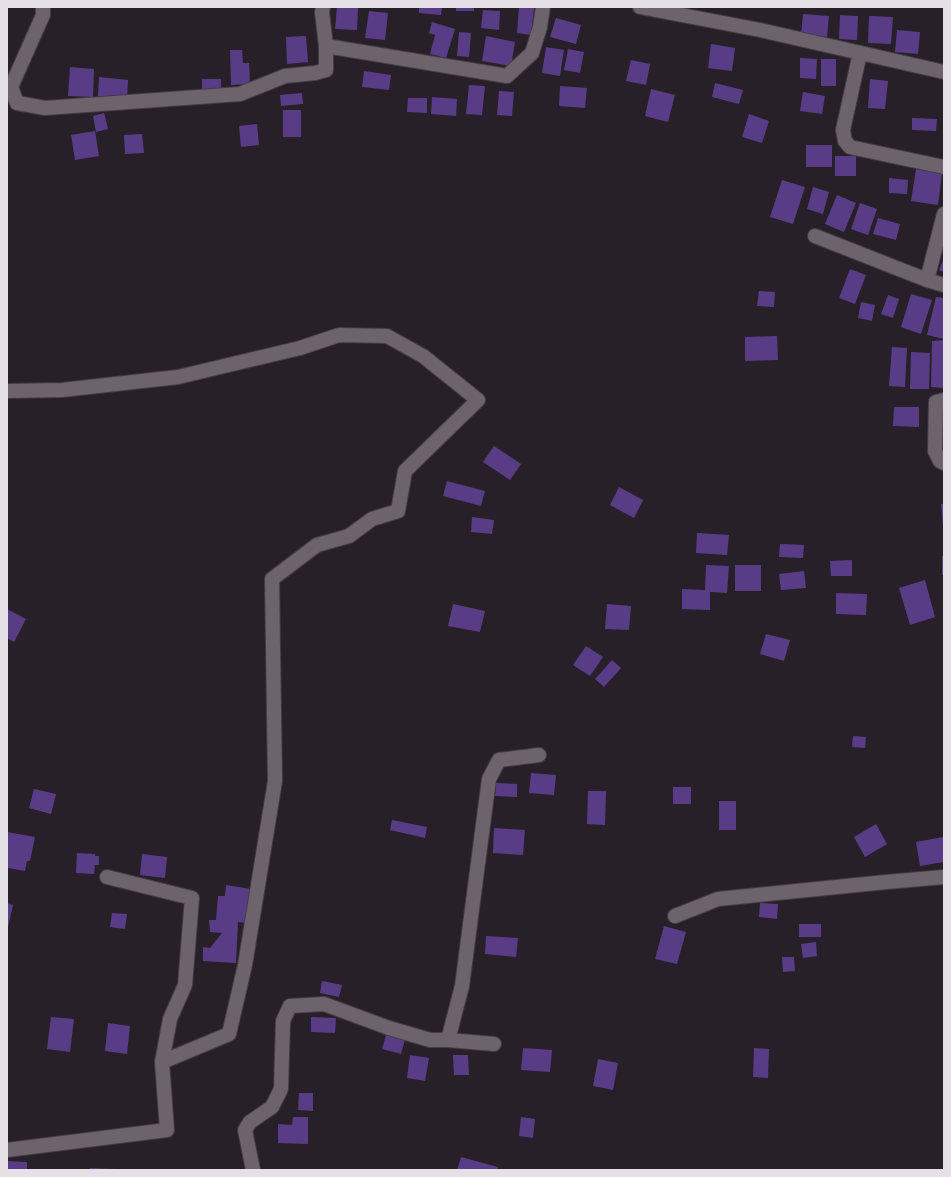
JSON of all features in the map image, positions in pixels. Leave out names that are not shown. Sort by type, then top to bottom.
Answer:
[{"type":"street","points":[[43,7],[43,14],[11,87],[17,103],[45,108],[240,94],[285,76],[315,74],[326,70],[323,7]]},
{"type":"street","points":[[326,46],[507,76],[532,53],[540,27],[543,7]]},
{"type":"street","points":[[640,7],[760,30],[944,72]]},
{"type":"street","points":[[860,53],[843,130],[845,141],[850,147],[944,167]]},
{"type":"street","points":[[927,280],[944,214]]},
{"type":"street","points":[[815,236],[927,280],[944,285]]},
{"type":"street","points":[[7,391],[62,390],[178,377],[300,348],[339,335],[387,336],[423,356],[478,400],[405,471],[398,511],[372,519],[349,536],[317,545],[272,579],[275,780],[246,966],[229,1034],[162,1062]]},
{"type":"street","points":[[944,400],[936,402],[935,450],[940,461],[944,463]]},
{"type":"street","points":[[448,1040],[462,986],[489,779],[499,760],[539,755]]},
{"type":"street","points":[[7,1150],[167,1130],[162,1062],[170,1019],[185,985],[192,898],[107,877]]},
{"type":"street","points":[[675,916],[718,899],[944,877]]},
{"type":"street","points":[[253,1170],[245,1130],[250,1122],[272,1107],[281,1089],[283,1021],[290,1006],[324,1004],[389,1028],[430,1040],[494,1044]]},
{"type":"building","points":[[337,7],[358,7],[357,30],[335,29]]},
{"type":"building","points":[[419,7],[442,7],[441,15],[419,13]]},
{"type":"building","points":[[456,7],[474,7],[474,11],[456,11]]},
{"type":"building","points":[[519,7],[534,8],[531,35],[517,33]]},
{"type":"building","points":[[483,10],[500,11],[499,30],[481,28]]},
{"type":"building","points":[[369,11],[388,13],[385,40],[365,38]]},
{"type":"building","points":[[803,14],[829,16],[827,37],[801,35]]},
{"type":"building","points":[[840,15],[858,16],[857,40],[839,39]]},
{"type":"building","points":[[869,16],[893,17],[891,44],[868,43]]},
{"type":"building","points":[[556,18],[581,25],[576,44],[550,37]]},
{"type":"building","points":[[432,22],[455,29],[446,58],[430,54],[435,35],[429,33]]},
{"type":"building","points":[[897,30],[920,32],[918,54],[895,52]]},
{"type":"building","points":[[459,32],[471,33],[469,57],[457,56]]},
{"type":"building","points":[[306,36],[308,62],[287,64],[286,37]]},
{"type":"building","points":[[486,36],[515,42],[511,66],[482,61]]},
{"type":"building","points":[[711,44],[735,48],[732,71],[708,68]]},
{"type":"building","points":[[546,47],[564,50],[560,76],[542,73]]},
{"type":"building","points":[[568,49],[584,52],[580,73],[564,70]]},
{"type":"building","points":[[230,50],[242,50],[243,63],[249,63],[250,84],[231,85]]},
{"type":"building","points":[[800,58],[817,59],[816,79],[800,78]]},
{"type":"building","points":[[821,59],[836,59],[836,86],[821,86]]},
{"type":"building","points":[[631,60],[650,64],[646,85],[626,81]]},
{"type":"building","points":[[70,67],[94,69],[93,97],[68,96]]},
{"type":"building","points":[[364,71],[391,75],[389,90],[362,87]]},
{"type":"building","points":[[99,77],[128,80],[127,99],[98,96]]},
{"type":"building","points":[[202,79],[221,79],[221,93],[202,93]]},
{"type":"building","points":[[870,79],[888,81],[885,109],[868,108]]},
{"type":"building","points":[[715,83],[743,90],[739,104],[712,97]]},
{"type":"building","points":[[469,85],[485,86],[482,115],[466,114]]},
{"type":"building","points":[[560,86],[587,88],[585,108],[559,106]]},
{"type":"building","points":[[651,89],[675,95],[668,122],[645,116]]},
{"type":"building","points":[[499,91],[514,92],[512,116],[497,115]]},
{"type":"building","points":[[803,92],[825,96],[822,114],[800,111]]},
{"type":"building","points":[[302,93],[303,104],[281,106],[280,95]]},
{"type":"building","points":[[432,97],[457,99],[456,116],[431,114]]},
{"type":"building","points":[[408,98],[427,98],[427,113],[407,112]]},
{"type":"building","points":[[283,110],[301,110],[301,137],[283,137]]},
{"type":"building","points":[[104,113],[108,129],[96,132],[93,116]]},
{"type":"building","points":[[749,114],[769,121],[762,143],[742,137]]},
{"type":"building","points":[[912,118],[937,119],[936,131],[912,130]]},
{"type":"building","points":[[257,124],[259,145],[241,147],[239,126]]},
{"type":"building","points":[[95,131],[99,156],[75,160],[71,135]]},
{"type":"building","points":[[142,134],[144,153],[125,154],[124,135]]},
{"type":"building","points":[[806,145],[832,145],[832,167],[806,167]]},
{"type":"building","points":[[835,156],[856,156],[856,176],[835,176]]},
{"type":"building","points":[[916,169],[942,173],[938,205],[911,201]]},
{"type":"building","points":[[889,178],[908,180],[907,194],[889,193]]},
{"type":"building","points":[[782,180],[805,187],[793,224],[770,217]]},
{"type":"building","points":[[813,187],[829,192],[823,214],[807,209]]},
{"type":"building","points":[[837,195],[856,203],[844,232],[825,224]]},
{"type":"building","points":[[860,203],[877,209],[868,235],[851,229]]},
{"type":"building","points":[[878,218],[900,224],[896,240],[873,234]]},
{"type":"building","points":[[944,258],[944,272],[939,270]]},
{"type":"building","points":[[850,269],[866,275],[855,304],[839,298]]},
{"type":"building","points":[[759,291],[775,292],[774,307],[757,306]]},
{"type":"building","points":[[911,294],[932,300],[921,334],[901,327]]},
{"type":"building","points":[[888,295],[899,299],[893,318],[881,314]]},
{"type":"building","points":[[936,297],[944,298],[944,339],[927,335]]},
{"type":"building","points":[[861,302],[875,305],[872,321],[858,318]]},
{"type":"building","points":[[777,336],[778,360],[745,361],[745,337]]},
{"type":"building","points":[[944,340],[944,388],[931,387],[932,341]]},
{"type":"building","points":[[892,347],[907,348],[905,387],[889,386]]},
{"type":"building","points":[[911,352],[930,353],[929,389],[910,389]]},
{"type":"building","points":[[894,407],[919,407],[919,427],[893,426]]},
{"type":"building","points":[[494,446],[521,464],[510,480],[483,462]]},
{"type":"building","points":[[447,481],[485,491],[481,506],[443,496]]},
{"type":"building","points":[[619,487],[643,500],[634,518],[610,505]]},
{"type":"building","points":[[941,504],[944,504],[944,526],[943,526]]},
{"type":"building","points":[[472,517],[494,520],[492,534],[471,532]]},
{"type":"building","points":[[697,533],[729,535],[727,555],[696,553]]},
{"type":"building","points":[[780,544],[804,545],[803,558],[779,557]]},
{"type":"building","points":[[942,556],[944,556],[944,575],[942,575]]},
{"type":"building","points":[[852,560],[852,576],[831,576],[830,561]]},
{"type":"building","points":[[706,565],[729,566],[727,593],[710,592],[710,610],[682,609],[682,589],[705,590]]},
{"type":"building","points":[[735,565],[761,565],[761,591],[735,591]]},
{"type":"building","points":[[804,571],[806,588],[781,590],[779,574]]},
{"type":"building","points":[[925,580],[935,617],[910,625],[899,588]]},
{"type":"building","points":[[836,593],[867,594],[866,615],[836,614]]},
{"type":"building","points":[[453,604],[485,611],[480,632],[448,626]]},
{"type":"building","points":[[607,604],[631,606],[629,630],[605,629]]},
{"type":"building","points":[[7,609],[26,619],[14,642],[7,638]]},
{"type":"building","points":[[766,634],[790,640],[784,661],[760,654]]},
{"type":"building","points":[[586,646],[603,657],[590,676],[573,665]]},
{"type":"building","points":[[612,660],[621,668],[604,687],[595,679]]},
{"type":"building","points":[[853,736],[866,737],[865,748],[852,747]]},
{"type":"building","points":[[531,773],[556,775],[554,795],[529,793]]},
{"type":"building","points":[[496,783],[517,784],[517,797],[495,796]]},
{"type":"building","points":[[673,787],[691,787],[691,804],[673,804]]},
{"type":"building","points":[[34,789],[56,794],[51,814],[29,808]]},
{"type":"building","points":[[588,791],[606,791],[605,825],[587,824]]},
{"type":"building","points":[[719,801],[736,801],[736,830],[719,830]]},
{"type":"building","points":[[392,820],[427,827],[425,838],[390,830]]},
{"type":"building","points":[[876,824],[887,844],[865,857],[854,837]]},
{"type":"building","points":[[494,828],[525,830],[523,855],[493,853]]},
{"type":"building","points":[[7,832],[35,837],[30,861],[27,861],[25,871],[8,868],[7,871]]},
{"type":"building","points":[[943,837],[944,862],[920,866],[916,842]]},
{"type":"building","points":[[77,853],[95,854],[95,856],[99,856],[99,865],[95,865],[94,874],[76,873]]},
{"type":"building","points":[[142,854],[167,857],[165,878],[140,875]]},
{"type":"building","points":[[226,885],[251,889],[247,923],[238,922],[236,963],[203,961],[203,947],[210,948],[222,933],[210,932],[209,920],[216,920],[218,896],[225,896]]},
{"type":"building","points":[[7,903],[13,905],[8,927],[7,927]]},
{"type":"building","points":[[760,903],[778,904],[777,919],[759,917]]},
{"type":"building","points":[[112,913],[127,914],[125,929],[110,927]]},
{"type":"building","points":[[799,924],[821,924],[821,937],[799,937]]},
{"type":"building","points":[[664,926],[686,932],[677,964],[655,959]]},
{"type":"building","points":[[486,936],[518,938],[516,957],[485,954]]},
{"type":"building","points":[[816,942],[817,956],[803,958],[801,944]]},
{"type":"building","points":[[782,957],[794,957],[795,971],[783,972]]},
{"type":"building","points":[[322,981],[342,985],[339,997],[320,993]]},
{"type":"building","points":[[51,1017],[74,1019],[70,1052],[47,1049]]},
{"type":"building","points":[[311,1017],[336,1018],[335,1033],[311,1032]]},
{"type":"building","points":[[108,1023],[130,1026],[127,1054],[105,1051]]},
{"type":"building","points":[[386,1035],[405,1040],[401,1054],[382,1049]]},
{"type":"building","points":[[523,1048],[552,1050],[550,1072],[521,1070]]},
{"type":"building","points":[[754,1048],[769,1049],[768,1078],[753,1077]]},
{"type":"building","points":[[410,1055],[429,1058],[425,1081],[407,1078]]},
{"type":"building","points":[[453,1055],[468,1055],[469,1075],[454,1075]]},
{"type":"building","points":[[598,1059],[618,1063],[613,1090],[593,1086]]},
{"type":"building","points":[[299,1093],[313,1093],[313,1111],[298,1110]]},
{"type":"building","points":[[293,1117],[308,1117],[308,1144],[278,1143],[278,1124],[292,1125]]},
{"type":"building","points":[[521,1117],[535,1119],[533,1138],[519,1136]]},
{"type":"building","points":[[461,1157],[498,1167],[498,1170],[457,1170]]},
{"type":"building","points":[[7,1161],[27,1162],[27,1170],[7,1170]]},
{"type":"building","points":[[90,1168],[116,1169],[116,1170],[90,1170]]}]
